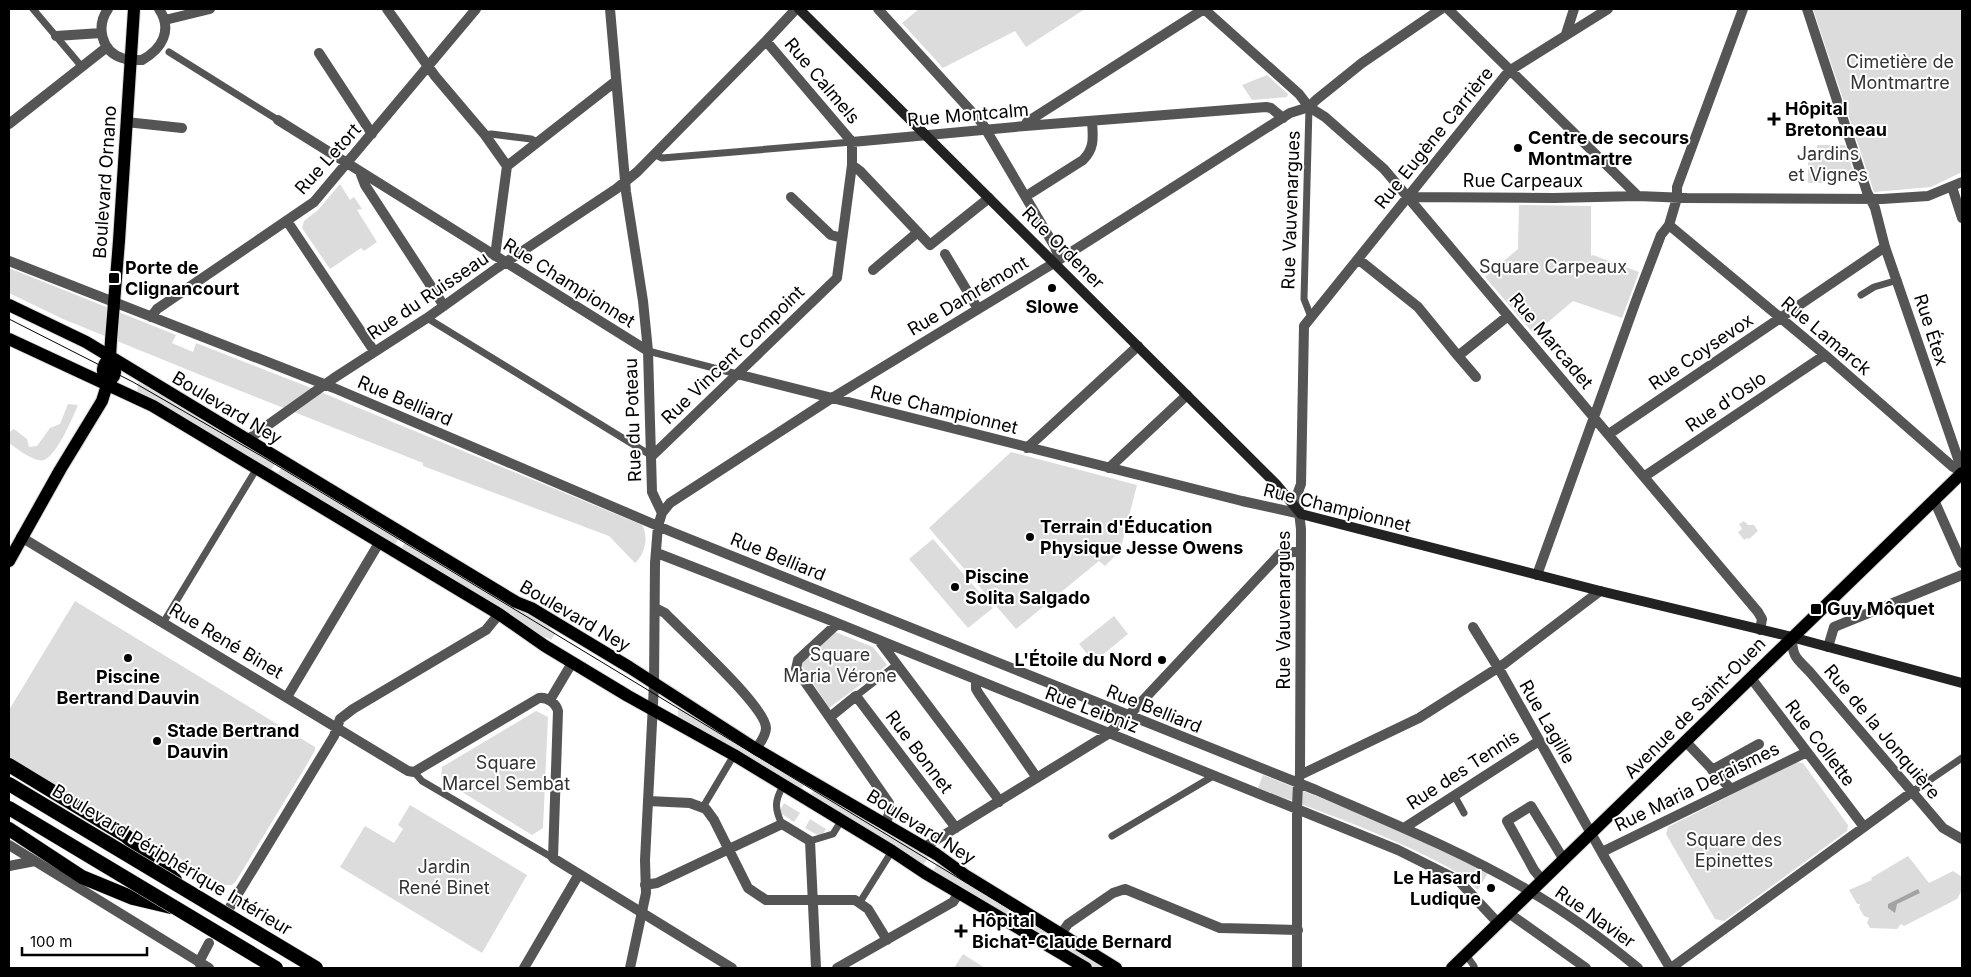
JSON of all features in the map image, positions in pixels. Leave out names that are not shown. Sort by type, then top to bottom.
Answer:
[{"type":"highway","points":[[9,765],[126,836],[185,888]]},
{"type":"highway","name":"Boulevard Périphérique Intérieur","points":[[9,784],[316,968]]},
{"type":"highway","points":[[9,808],[276,968]]},
{"type":"highway","points":[[12,836],[82,877],[133,898],[180,909]]},
{"type":"main road","name":"Boulevard Ornano","points":[[108,385],[102,365],[110,357],[134,9]]},
{"type":"main road","name":"Rue Ordener","points":[[798,9],[1187,395],[1281,490],[1301,514]]},
{"type":"main road","name":"Boulevard Ney","points":[[9,305],[86,342],[516,602],[531,608],[629,667],[756,749],[885,824],[1116,968]]},
{"type":"main road","name":"Boulevard Ney","points":[[9,339],[153,406],[499,614],[530,637],[734,755],[892,851],[924,873],[1086,968]]},
{"type":"main road","points":[[10,556],[64,462],[102,401],[108,385]]},
{"type":"main road","name":"Avenue de Saint-Ouen","points":[[1452,968],[1498,923],[1510,914],[1962,471]]},
{"type":"main road","name":"Rue Championnet","points":[[1301,514],[1600,591],[1792,637],[1962,683]]},
{"type":"street","points":[[33,9],[82,66]]},
{"type":"street","points":[[107,9],[102,21],[101,33],[107,47],[116,55],[130,60],[142,60],[160,46],[166,29],[165,20],[159,9]]},
{"type":"street","points":[[165,20],[210,9]]},
{"type":"street","points":[[387,9],[428,66],[485,135],[507,166],[496,256]]},
{"type":"street","name":"Rue Letort","points":[[151,317],[157,309],[314,202],[348,164],[476,9]]},
{"type":"street","name":"Rue du Poteau","points":[[610,9],[625,182],[643,301],[648,351],[652,492],[662,512]]},
{"type":"street","name":"Rue du Ruisseau","points":[[247,440],[288,410],[427,318],[625,182],[798,9]]},
{"type":"street","points":[[878,9],[953,90],[986,130],[1055,247],[1058,255],[1054,262]]},
{"type":"street","points":[[1025,126],[1027,122],[1204,9]]},
{"type":"street","name":"Rue Marcadet","points":[[1204,9],[1300,94],[1309,107],[1324,117],[1384,169],[1762,616],[1760,630]]},
{"type":"street","name":"Rue Damrémont","points":[[662,512],[670,503],[832,398],[1054,262],[1290,113],[1309,107],[1362,63],[1441,9]]},
{"type":"street","points":[[1448,9],[1638,196]]},
{"type":"street","points":[[1566,34],[1574,9]]},
{"type":"street","name":"Rue Eugène Carrière","points":[[1311,316],[1509,70],[1608,9]]},
{"type":"street","points":[[1537,575],[1593,417],[1661,235],[1669,225],[1677,198],[1677,187],[1743,9]]},
{"type":"street","name":"Rue Étex","points":[[1807,9],[1962,471]]},
{"type":"street","points":[[56,36],[101,33]]},
{"type":"street","name":"Rue Calmels","points":[[766,41],[852,142]]},
{"type":"street","name":"Rue Championnet","points":[[160,46],[648,351],[1027,448],[1301,514]]},
{"type":"street","points":[[9,124],[107,47]]},
{"type":"street","points":[[319,53],[372,134]]},
{"type":"street","points":[[507,166],[616,82]]},
{"type":"street","name":"Rue Montcalm","points":[[654,154],[662,158],[1266,106],[1282,118]]},
{"type":"street","name":"Rue Vauvenargues","points":[[1297,968],[1301,514],[1297,494],[1301,484],[1304,326],[1311,316],[1304,299],[1309,107]]},
{"type":"street","points":[[126,122],[182,128]]},
{"type":"street","points":[[1031,193],[1084,160],[1090,154],[1094,145],[1092,122]]},
{"type":"street","points":[[485,135],[531,138],[537,142]]},
{"type":"street","points":[[791,197],[831,235],[842,238],[852,165],[852,142]]},
{"type":"street","points":[[852,165],[930,244],[989,198]]},
{"type":"street","points":[[360,172],[365,185],[444,306]]},
{"type":"street","points":[[1677,198],[1870,199],[1928,196],[1962,182]]},
{"type":"street","points":[[1952,187],[1962,218]]},
{"type":"street","name":"Rue Carpeaux","points":[[1408,197],[1530,198],[1638,196],[1677,198]]},
{"type":"street","points":[[287,221],[374,352]]},
{"type":"street","name":"Rue Lamarck","points":[[1669,225],[1676,229],[1779,319],[1825,355],[1953,467],[1962,471]]},
{"type":"street","points":[[873,270],[918,232]]},
{"type":"street","name":"Rue Vincent Compoint","points":[[652,456],[838,278],[842,238]]},
{"type":"street","name":"Rue Coysevox","points":[[1609,434],[1886,246]]},
{"type":"street","points":[[945,254],[978,309]]},
{"type":"street","points":[[1358,259],[1418,307],[1476,377]]},
{"type":"street","name":"Rue Belliard","points":[[9,261],[151,317],[658,526],[1128,716],[1299,779],[1465,856],[1532,892]]},
{"type":"street","points":[[1861,295],[1874,287],[1898,280]]},
{"type":"street","points":[[1458,356],[1508,316]]},
{"type":"street","points":[[427,318],[652,456]]},
{"type":"street","points":[[1027,448],[1138,346]]},
{"type":"street","name":"Rue d'Oslo","points":[[1645,476],[1825,355]]},
{"type":"street","points":[[1109,468],[1187,395]]},
{"type":"street","points":[[163,622],[257,468]]},
{"type":"street","points":[[1934,500],[1962,563]]},
{"type":"street","points":[[630,968],[642,913],[645,885],[654,684],[655,563],[658,526],[662,512]]},
{"type":"street","name":"Rue René Binet","points":[[21,537],[287,696],[401,767],[414,772]]},
{"type":"street","points":[[287,696],[379,543]]},
{"type":"street","points":[[923,848],[1108,734],[1128,716],[1280,554],[1300,552]]},
{"type":"street","name":"Rue Leibniz","points":[[657,553],[1215,775],[1398,850],[1458,880],[1498,923]]},
{"type":"street","points":[[1828,647],[1834,628],[1962,575]]},
{"type":"street","points":[[1299,779],[1419,718],[1498,668],[1600,591]]},
{"type":"street","points":[[655,608],[665,613],[752,700],[765,723],[766,729],[756,749]]},
{"type":"street","points":[[230,907],[334,736],[340,719],[353,709],[486,630],[499,614]]},
{"type":"street","points":[[837,624],[796,664],[796,669],[889,803],[889,814],[885,824]]},
{"type":"street","name":"Rue Lagille","points":[[1473,627],[1670,968]]},
{"type":"street","name":"Rue de la Jonquière","points":[[1792,637],[1792,652],[1795,657],[1942,828],[1962,839]]},
{"type":"street","points":[[880,642],[996,796],[998,802]]},
{"type":"street","points":[[550,700],[572,662]]},
{"type":"street","points":[[830,717],[896,665]]},
{"type":"street","name":"Rue Collette","points":[[1750,678],[1864,827]]},
{"type":"street","points":[[976,681],[978,694],[1037,778]]},
{"type":"street","name":"Rue Bonnet","points":[[856,696],[956,828]]},
{"type":"street","points":[[553,858],[558,710],[550,700],[539,698],[414,772],[422,781],[553,858],[728,967]]},
{"type":"street","name":"Rue des Tennis","points":[[1404,828],[1539,741]]},
{"type":"street","points":[[1686,742],[1731,789]]},
{"type":"street","points":[[1712,770],[1759,744]]},
{"type":"street","name":"Rue Maria Deraismes","points":[[1602,852],[1807,752]]},
{"type":"street","points":[[703,807],[734,755]]},
{"type":"street","points":[[1670,968],[1912,792],[1962,758]]},
{"type":"street","points":[[1112,836],[1215,775]]},
{"type":"street","points":[[783,786],[776,798],[777,814],[782,824],[810,841],[833,834],[841,821]]},
{"type":"street","points":[[1454,795],[1464,813]]},
{"type":"street","points":[[648,801],[690,803],[703,807],[711,814],[748,888],[766,900],[850,899],[860,902],[868,909],[887,940]]},
{"type":"street","points":[[1543,881],[1534,870],[1507,821],[1532,806],[1564,860]]},
{"type":"street","points":[[645,885],[657,883],[782,824]]},
{"type":"street","points":[[12,836],[35,861],[200,965],[209,968]]},
{"type":"street","points":[[810,841],[816,968]]},
{"type":"street","points":[[860,902],[892,851]]},
{"type":"street","points":[[9,866],[35,861]]},
{"type":"street","points":[[524,968],[578,874]]},
{"type":"street","points":[[1061,934],[1068,924],[1114,893],[1124,889],[1220,928],[1298,930]]},
{"type":"street","name":"Rue Navier","points":[[1532,892],[1610,945],[1638,968]]},
{"type":"street","points":[[837,968],[953,902],[959,893]]},
{"type":"street","points":[[1510,914],[1586,968]]},
{"type":"street","points":[[200,965],[209,943]]},
{"type":"street","points":[[1466,955],[1474,966]]},
{"type":"green space","points":[[919,9],[1085,9],[1026,47],[1015,31],[943,68],[902,23]]},
{"type":"green space","name":"Cimetière de Montmartre","points":[[1813,9],[1962,9],[1962,172],[1931,187],[1874,192]]},
{"type":"green space","points":[[1267,75],[1288,94],[1287,97],[1252,100],[1242,85]]},
{"type":"green space","name":"Jardins et Vignes","points":[[1817,145],[1845,145],[1853,171],[1849,172],[1849,179],[1840,179],[1840,183],[1808,183],[1808,151],[1817,151]]},
{"type":"green space","points":[[340,184],[350,200],[354,197],[362,209],[357,210],[377,242],[364,251],[361,248],[330,269],[302,228],[304,221],[318,210]]},
{"type":"green space","name":"Square Carpeaux","points":[[1519,205],[1591,206],[1591,256],[1593,255],[1639,272],[1622,318],[1573,301],[1534,334],[1485,277],[1518,249]]},
{"type":"green space","points":[[9,268],[176,335],[172,343],[193,352],[196,343],[301,384],[642,525],[645,545],[641,555],[635,563],[609,536],[423,466],[423,463],[63,319],[9,293]]},
{"type":"green space","points":[[138,382],[143,385],[145,383],[275,464],[271,470],[137,394]]},
{"type":"green space","points":[[68,404],[78,405],[64,436],[49,457],[44,460],[36,459],[9,443],[9,432],[14,429],[27,439],[29,447],[37,446],[50,428],[60,424]]},
{"type":"green space","name":"Terrain d'Éducation Physique Jesse Owens","points":[[1011,452],[1137,485],[1120,551],[1105,566],[1099,561],[1016,629],[929,528]]},
{"type":"green space","points":[[282,467],[399,538],[395,544],[277,474]]},
{"type":"green space","points":[[1744,521],[1748,525],[1754,525],[1758,531],[1749,539],[1744,540],[1738,532],[1742,529],[1739,524]]},
{"type":"green space","name":"Piscine Solita Salgado","points":[[933,539],[993,608],[968,628],[909,559]]},
{"type":"green space","points":[[405,542],[516,608],[552,626],[550,629],[556,633],[551,640],[546,637],[544,640],[401,549]]},
{"type":"green space","name":"Stade Bertrand Dauvin","points":[[75,601],[315,747],[306,766],[232,885],[224,885],[9,757],[9,710]]},
{"type":"green space","points":[[1114,616],[1128,634],[1094,662],[1079,644]]},
{"type":"green space","name":"Square Maria Vérone","points":[[835,632],[873,647],[887,665],[829,708],[802,666],[803,662]]},
{"type":"green space","points":[[678,707],[806,782],[799,792],[678,716]]},
{"type":"green space","name":"Square Marcel Sembat","points":[[536,711],[548,717],[543,828],[532,835],[441,779],[442,767]]},
{"type":"green space","name":"Square des Epinettes","points":[[1796,762],[1803,763],[1848,825],[1847,831],[1724,921],[1715,919],[1666,834],[1668,827]]},
{"type":"green space","points":[[1263,775],[1404,831],[1488,873],[1478,890],[1461,875],[1411,848],[1258,788]]},
{"type":"green space","points":[[815,788],[929,856],[922,867],[809,798]]},
{"type":"green space","points":[[784,803],[800,813],[794,822],[779,812]]},
{"type":"green space","name":"Jardin René Binet","points":[[410,805],[527,875],[482,953],[340,867],[365,826],[394,843],[403,829],[398,825]]},
{"type":"green space","points":[[810,819],[826,829],[821,837],[805,828]]},
{"type":"green space","points":[[1908,856],[1929,883],[1953,871],[1962,877],[1962,890],[1957,899],[1904,926],[1901,924],[1897,929],[1870,928],[1867,923],[1869,918],[1864,916],[1859,908],[1860,904],[1857,904],[1849,890],[1872,880],[1871,878]]},
{"type":"green space","points":[[938,862],[1111,968],[1093,968],[932,873]]},
{"type":"green space","points":[[963,954],[985,968],[954,968]]},
{"type":"shaded area","points":[[1918,889],[1920,893],[1897,904],[1895,913],[1888,908],[1888,904]]},
{"type":"tram line","points":[[9,319],[133,382],[263,457],[1107,968]]},
{"type":"place","name":"Hôpital Bretonneau","points":[[1774,119]]},
{"type":"place","name":"Centre de secours Montmartre","points":[[1518,148]]},
{"type":"place","name":"Porte de Clignancourt","points":[[114,278]]},
{"type":"place","name":"Slowe","points":[[1052,288]]},
{"type":"place","name":"Terrain d'Éducation Physique Jesse Owens","points":[[1030,537]]},
{"type":"place","name":"Piscine Solita Salgado","points":[[955,587]]},
{"type":"place","name":"Guy Môquet","points":[[1816,609]]},
{"type":"place","name":"Piscine Bertrand Dauvin","points":[[128,658]]},
{"type":"place","name":"L'Étoile du Nord","points":[[1162,660]]},
{"type":"place","name":"Stade Bertrand Dauvin","points":[[157,741]]},
{"type":"place","name":"Le Hasard Ludique","points":[[1491,888]]},
{"type":"place","name":"Hôpital Bichat-Claude Bernard","points":[[961,931]]}]
